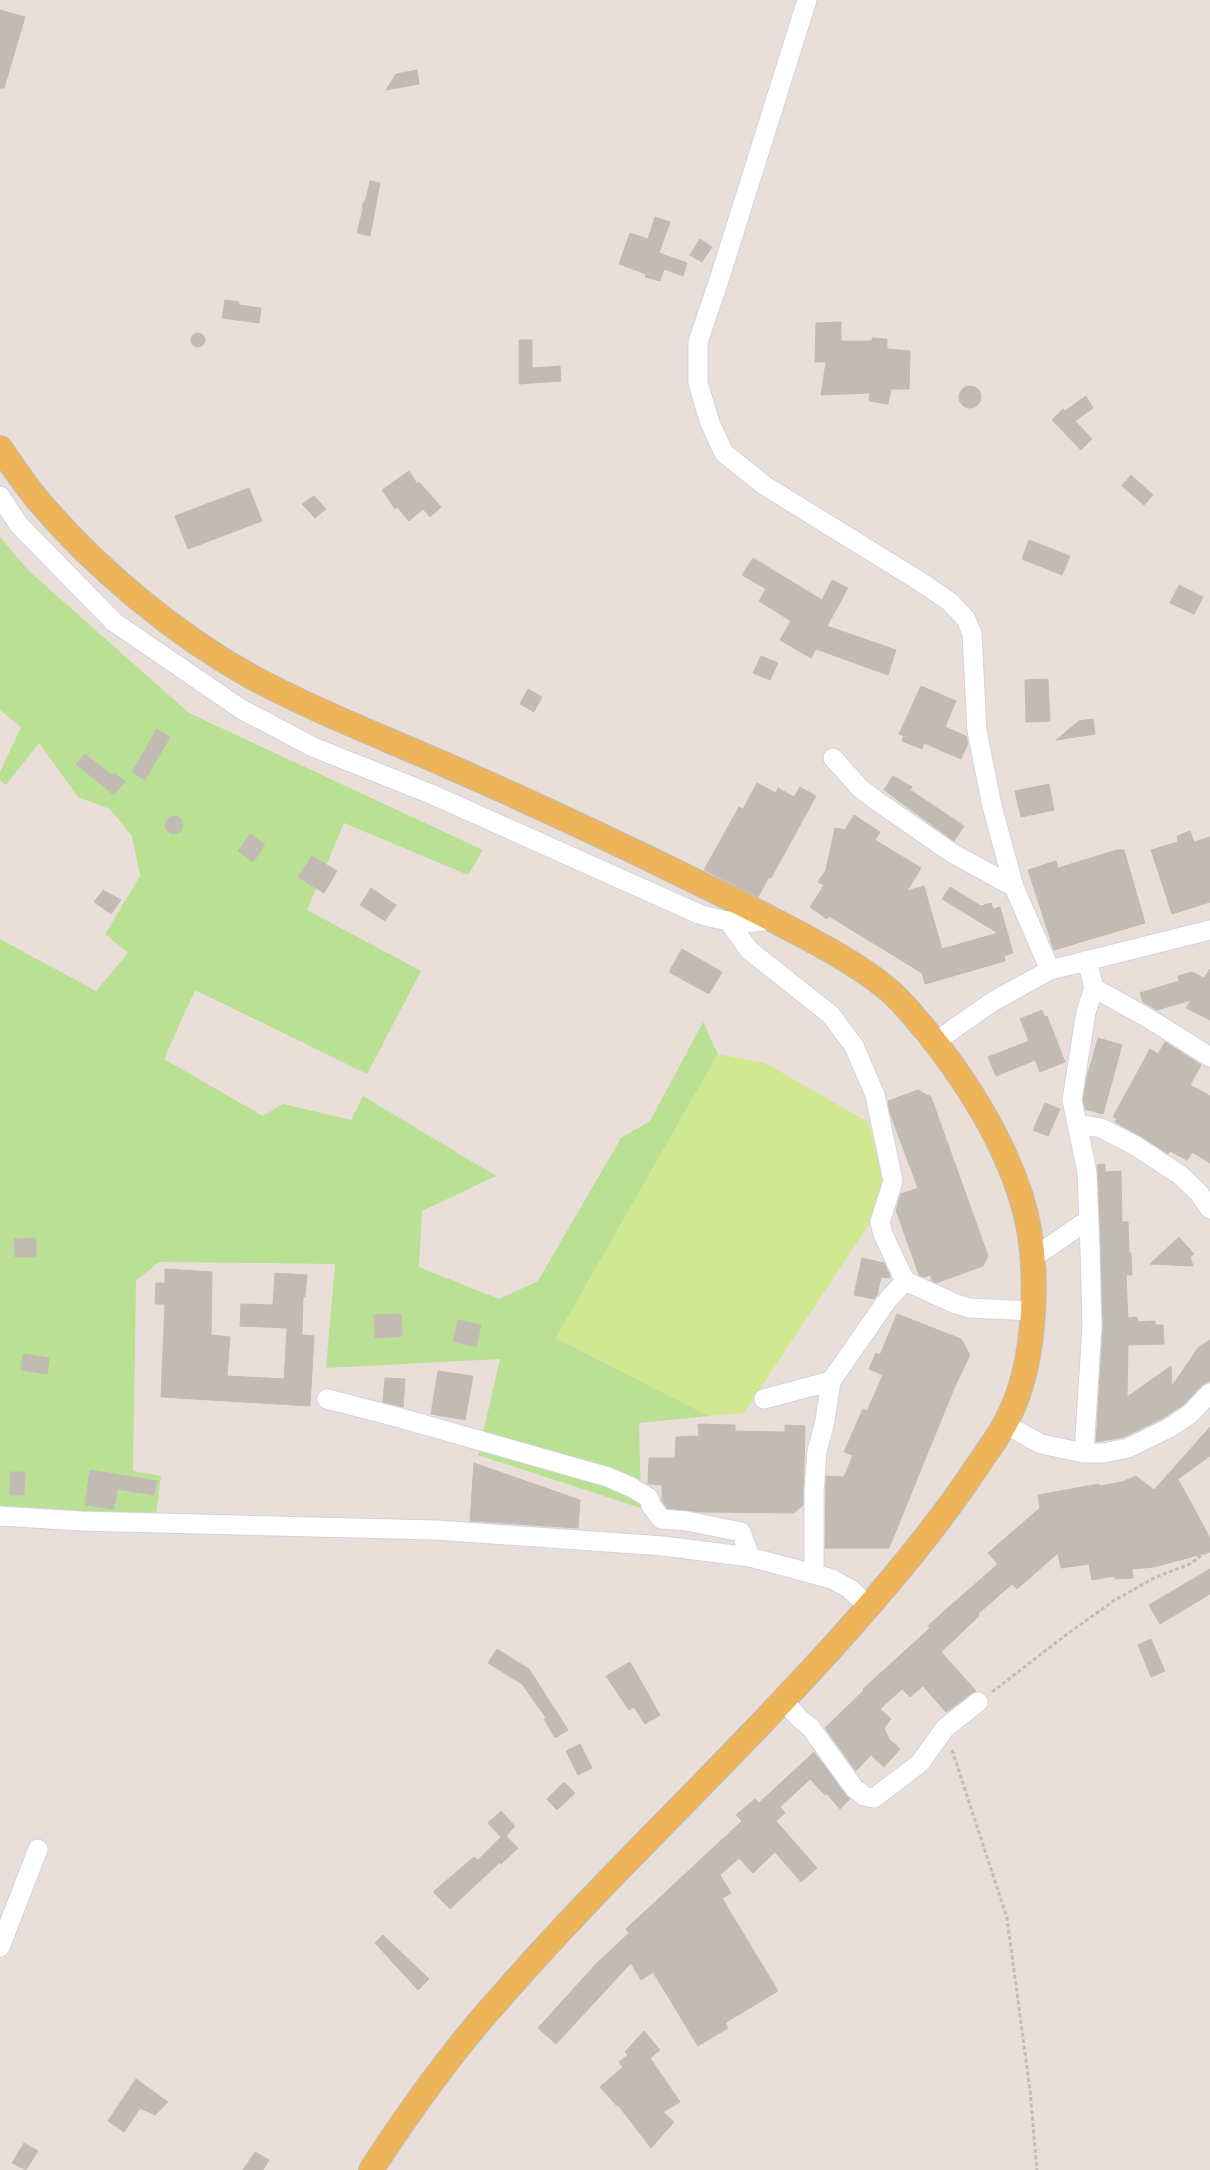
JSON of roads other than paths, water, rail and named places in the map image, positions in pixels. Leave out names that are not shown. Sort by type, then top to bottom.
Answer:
[{"type":"main road","points":[[0,448],[35,496],[71,536],[125,588],[194,639],[248,674],[318,709],[578,824],[774,918],[870,974],[904,1004],[935,1042],[965,1084],[994,1131],[1012,1171],[1027,1217],[1034,1257],[1033,1311],[1027,1357],[1018,1393],[1005,1424],[957,1498],[869,1607],[784,1701],[588,1901],[496,2002],[405,2117],[371,2170]]},
{"type":"street","points":[[807,0],[698,342],[698,383],[710,423],[724,453],[764,486],[924,584],[950,602],[966,619],[972,634],[977,731],[992,806],[1014,887],[1050,970]]},
{"type":"street","points":[[0,496],[18,524],[114,622],[241,709],[313,747],[432,794],[699,914],[729,922],[758,922],[774,918]]},
{"type":"street","points":[[833,758],[860,788],[877,801],[952,853],[1014,887]]},
{"type":"street","points":[[729,922],[749,950],[831,1015],[854,1046],[875,1094],[893,1181],[880,1222],[883,1234],[905,1281],[969,1308],[1033,1311]]},
{"type":"street","points":[[935,1042],[992,1002],[1050,970],[1087,960],[1205,935]]},
{"type":"street","points":[[1084,1453],[1092,1326],[1087,1172],[1072,1100],[1086,1012],[1094,988],[1087,960]]},
{"type":"street","points":[[1094,988],[1148,1018],[1210,1057]]},
{"type":"street","points":[[1078,1124],[1101,1128],[1136,1146],[1180,1175],[1199,1193],[1210,1209]]},
{"type":"street","points":[[1034,1257],[1088,1220]]},
{"type":"street","points":[[814,1573],[814,1491],[817,1451],[825,1421],[831,1381],[886,1302],[905,1281]]},
{"type":"street","points":[[764,1399],[831,1381]]},
{"type":"street","points":[[1005,1424],[1041,1444],[1084,1453],[1104,1453],[1128,1448],[1169,1428],[1183,1419],[1210,1393]]},
{"type":"street","points":[[326,1400],[397,1417],[608,1477],[631,1487],[649,1498],[651,1505],[661,1519],[687,1521],[741,1532],[750,1557]]},
{"type":"street","points":[[0,1516],[82,1521],[436,1530],[663,1546],[750,1557],[814,1573],[832,1579],[850,1589],[869,1607]]},
{"type":"street","points":[[784,1701],[811,1728],[854,1788],[864,1796],[874,1798],[920,1763],[945,1728],[978,1702]]},
{"type":"street","points":[[0,1947],[38,1849]]}]
